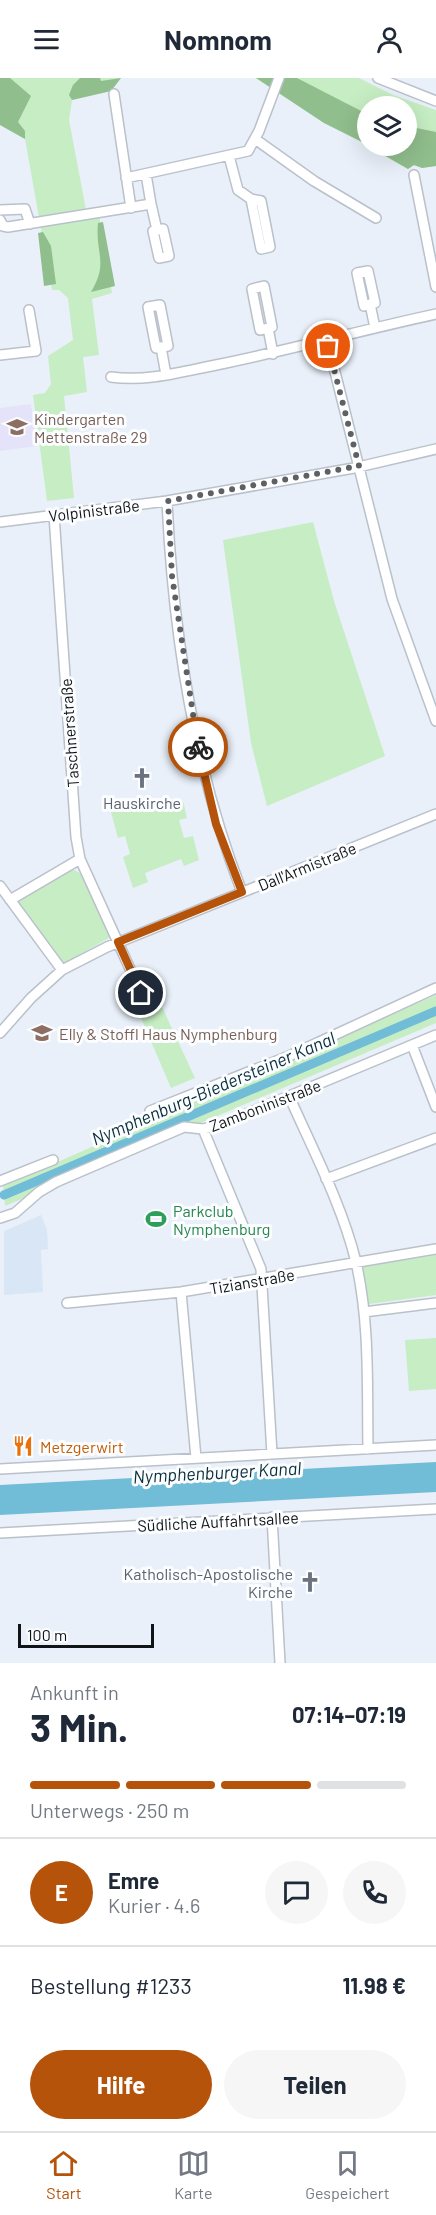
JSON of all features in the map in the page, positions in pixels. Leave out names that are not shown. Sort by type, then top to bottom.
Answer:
[{"type":"street","points":[[126,178],[248,151],[279,78]]},
{"type":"street","points":[[378,78],[436,101]]},
{"type":"street","points":[[114,94],[131,208]]},
{"type":"street","points":[[255,139],[314,181],[376,218]]},
{"type":"street","points":[[230,156],[238,190],[251,199],[261,201],[270,247],[261,249],[251,199]]},
{"type":"street","points":[[146,174],[157,230]]},
{"type":"street","points":[[414,175],[436,286]]},
{"type":"street","points":[[0,220],[3,226],[30,224],[151,204]]},
{"type":"street","points":[[0,210],[25,209],[30,224]]},
{"type":"street","points":[[370,304],[375,328]]},
{"type":"street","points":[[0,355],[36,351],[28,310]]},
{"type":"street","points":[[111,377],[131,380],[166,375],[273,354],[436,314]]},
{"type":"street","points":[[268,328],[273,354]]},
{"type":"street","points":[[327,340],[393,599],[436,721]]},
{"type":"street","points":[[161,347],[166,375]]},
{"type":"street","name":"Volpinistraße","points":[[0,522],[168,501],[359,466],[436,448]]},
{"type":"street","points":[[168,501],[172,576],[196,736],[216,824],[242,892]]},
{"type":"street","name":"Taschnerstraße","points":[[54,515],[76,837],[80,859],[141,993]]},
{"type":"street","name":"Dall'Armistraße","points":[[0,1033],[31,998],[62,970],[118,942],[436,814]]},
{"type":"street","points":[[10,900],[80,859]]},
{"type":"street","points":[[0,886],[62,970]]},
{"type":"street","points":[[150,1111],[289,1056],[436,988]]},
{"type":"street","name":"Zamboninistraße","points":[[0,1218],[15,1213],[39,1192],[56,1182],[184,1127],[203,1129],[220,1125],[436,1035]]},
{"type":"street","points":[[412,1045],[436,1107]]},
{"type":"street","points":[[289,1096],[326,1179],[355,1261],[364,1312],[368,1449]]},
{"type":"street","points":[[203,1129],[258,1256],[262,1280],[272,1454]]},
{"type":"street","points":[[326,1179],[436,1138]]},
{"type":"street","points":[[0,1181],[53,1160]]},
{"type":"street","name":"Tizianstraße","points":[[68,1303],[182,1292],[436,1249]]},
{"type":"street","points":[[182,1292],[196,1458]]},
{"type":"street","points":[[364,1312],[436,1303]]},
{"type":"street","points":[[0,1469],[436,1445]]},
{"type":"street","name":"Südliche Auffahrtsallee","points":[[0,1533],[436,1509]]},
{"type":"street","points":[[272,1517],[280,1663]]},
{"type":"shaded area","name":"Kindergarten Mettenstraße 29","points":[[31,404],[37,446],[0,451],[0,408]]},
{"type":"shaded area","points":[[41,1215],[47,1229],[48,1249],[41,1250],[43,1292],[4,1295],[4,1231]]},
{"type":"green space","points":[[0,78],[121,78],[111,91],[72,100],[69,120],[86,210],[98,209],[112,293],[92,299],[99,355],[83,357],[87,392],[64,396],[74,498],[47,501],[33,395],[45,393],[51,384],[48,356],[73,340],[68,298],[59,290],[52,290],[25,139],[0,125]]},
{"type":"green space","points":[[0,78],[10,78],[31,96],[18,122],[25,131],[25,139],[0,125]]},
{"type":"green space","points":[[80,78],[100,78],[101,81],[121,78],[111,91],[72,100],[69,95],[73,85]]},
{"type":"green space","points":[[256,78],[359,78],[396,96],[357,96],[357,140],[324,123]]},
{"type":"green space","points":[[256,78],[297,78],[357,109],[357,140],[324,123]]},
{"type":"green space","points":[[417,103],[436,110],[436,166],[422,168],[414,165],[408,169],[385,156],[417,156]]},
{"type":"green space","points":[[417,128],[436,132],[436,166],[422,168],[414,165],[408,169],[385,156],[417,156]]},
{"type":"green space","points":[[103,222],[115,286],[91,292],[100,265],[98,223]]},
{"type":"green space","points":[[43,232],[51,246],[56,284],[44,286],[38,233]]},
{"type":"green space","points":[[313,522],[334,601],[385,756],[267,806],[251,743],[223,540]]},
{"type":"green space","points":[[165,798],[167,803],[183,801],[187,818],[179,820],[184,838],[193,836],[199,860],[184,866],[181,859],[145,873],[148,882],[133,888],[123,857],[130,854],[125,836],[118,838],[111,812],[126,810],[126,805]]},
{"type":"green space","points":[[70,868],[80,873],[112,936],[65,963],[59,961],[15,901]]},
{"type":"green space","points":[[156,994],[195,1078],[171,1088],[135,1004]]},
{"type":"green space","points":[[436,995],[436,1023],[5,1206],[3,1183],[60,1161]]},
{"type":"green space","points":[[436,1255],[436,1295],[369,1304],[361,1267]]},
{"type":"green space","points":[[436,1338],[436,1389],[409,1391],[405,1340]]},
{"type":"water","name":"Nymphenburger Kanal","points":[[436,1462],[436,1492],[0,1515],[0,1485]]},
{"type":"waterway","name":"Nymphenburg-Biedersteiner Kanal","points":[[4,1195],[436,1011]]},
{"type":"way so far","points":[[198,747],[172,576],[168,501],[359,466],[328,346]]},
{"type":"place","name":"Kindergarten Mettenstraße 29","points":[[17,427]]},
{"type":"place","name":"Hauskirche","points":[[142,778]]},
{"type":"place","name":"Elly & Stoffl Haus Nymphenburg","points":[[42,1033]]},
{"type":"place","name":"Parkclub Nymphenburg","points":[[156,1219]]},
{"type":"place","name":"Metzgerwirt","points":[[23,1446]]},
{"type":"place","name":"Katholisch-Apostolische Kirche","points":[[310,1582]]},
{"type":"route","points":[[141,993],[118,942],[242,892],[216,824],[198,747]]}]
